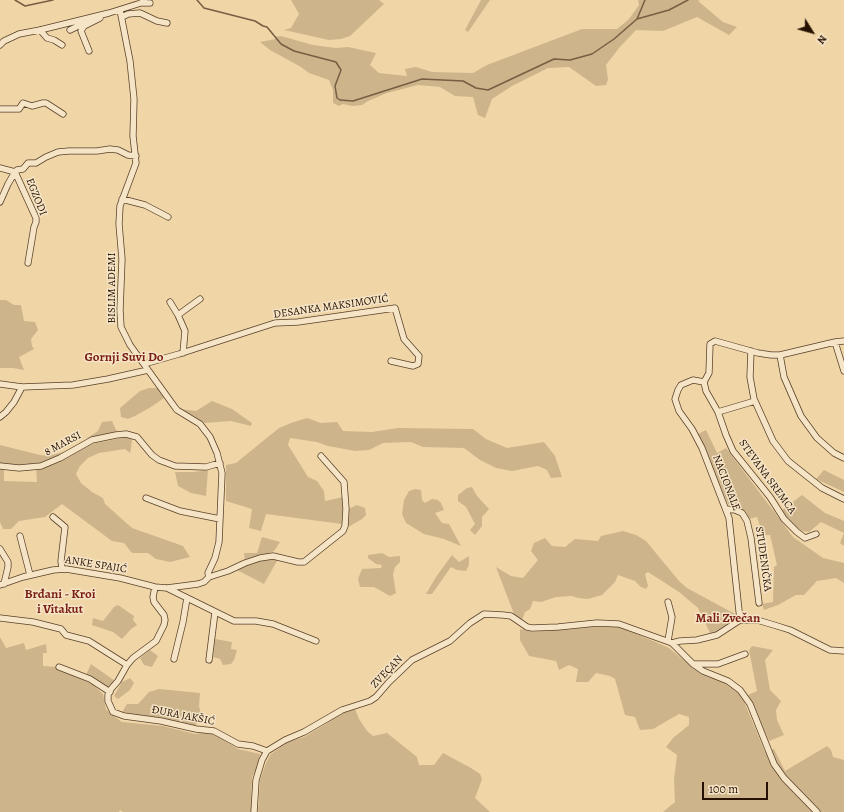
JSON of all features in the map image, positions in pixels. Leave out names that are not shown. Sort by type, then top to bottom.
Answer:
[{"type":"street","points":[[0,45],[12,36],[109,13],[143,1],[150,3]]},
{"type":"street","name":"BISLIM ADEMI","points":[[120,10],[130,61],[134,99],[133,136],[136,156],[134,170],[122,199],[119,224],[122,259],[120,310],[121,327],[130,345],[177,410],[200,424],[206,431],[213,444],[220,463],[222,473],[218,548],[208,573],[209,577]]},
{"type":"street","points":[[70,30],[87,24],[109,13]]},
{"type":"street","points":[[122,17],[128,14],[140,13],[157,21],[168,23]]},
{"type":"street","points":[[87,24],[81,31],[89,51]]},
{"type":"street","points":[[40,30],[47,38],[62,45]]},
{"type":"street","points":[[0,109],[19,108],[23,103],[32,106],[43,103],[64,114]]},
{"type":"street","points":[[0,168],[15,172],[23,168],[28,163],[36,163],[46,157],[64,152],[110,149],[136,156]]},
{"type":"street","name":"EGZODI","points":[[0,202],[15,172]]},
{"type":"street","name":"EGZODI","points":[[15,172],[36,218],[28,262]]},
{"type":"street","points":[[122,199],[145,205],[168,217]]},
{"type":"street","points":[[178,315],[200,299]]},
{"type":"street","points":[[170,302],[185,331],[184,353]]},
{"type":"street","name":"DESANKA MAKSIMOVIĆ","points":[[144,364],[275,324],[395,308],[404,339],[418,356],[418,364],[413,366],[391,361]]},
{"type":"street","points":[[704,382],[709,374],[709,347],[710,344],[715,341],[765,355],[780,355],[844,341]]},
{"type":"street","points":[[836,342],[844,371]]},
{"type":"street","points":[[751,351],[750,377],[755,401],[773,441],[788,461],[822,488],[844,499]]},
{"type":"street","points":[[780,355],[784,377],[801,416],[817,438],[844,458]]},
{"type":"street","points":[[0,384],[22,387],[73,385],[148,370]]},
{"type":"street","name":"NACIONALE","points":[[704,382],[693,380],[681,385],[675,399],[679,411],[692,429],[702,448],[729,518],[740,620]]},
{"type":"street","name":"STEVANA SREMCA","points":[[704,382],[706,391],[718,412],[733,451],[770,496],[784,519],[805,538],[816,534]]},
{"type":"street","points":[[0,417],[14,402],[22,387]]},
{"type":"street","points":[[718,412],[755,401]]},
{"type":"street","name":"8 MARSI","points":[[0,466],[19,468],[41,466],[56,460],[92,440],[126,434],[137,437],[152,455],[159,460],[175,466],[206,467],[220,463]]},
{"type":"street","points":[[167,588],[198,584],[204,582],[209,577],[260,558],[273,556],[304,562],[343,532],[345,526],[346,509],[344,482],[321,456]]},
{"type":"street","points":[[146,498],[180,511],[220,519]]},
{"type":"street","name":"STUDENIČKA","points":[[726,509],[736,510],[742,513],[747,521],[751,538],[759,603]]},
{"type":"street","points":[[53,517],[65,527],[61,561],[62,569]]},
{"type":"street","points":[[20,536],[30,575]]},
{"type":"street","points":[[0,549],[8,562],[8,567],[2,584]]},
{"type":"street","name":"ANKE SPAJIĆ","points":[[2,584],[30,575],[62,569],[85,571],[155,587],[167,588]]},
{"type":"street","points":[[60,666],[90,679],[110,692],[123,674],[127,665],[140,652],[156,641],[161,632],[165,620],[164,616],[154,602],[153,598],[155,587]]},
{"type":"street","points":[[167,588],[234,621],[256,621],[273,624],[316,641]]},
{"type":"street","points":[[174,659],[187,598]]},
{"type":"street","points":[[668,602],[672,616],[670,642]]},
{"type":"street","points":[[209,660],[215,612]]},
{"type":"street","name":"ZVEÇAN","points":[[254,812],[256,780],[262,760],[268,751],[284,740],[304,732],[342,710],[370,701],[376,697],[412,660],[450,640],[470,623],[484,614],[511,616],[527,627],[532,628],[598,623],[619,624],[670,642]]},
{"type":"street","points":[[0,618],[33,622],[61,629],[66,635],[89,641],[127,665]]},
{"type":"street","points":[[670,642],[697,640],[717,635],[740,620],[757,620],[790,630],[830,650],[844,651]]},
{"type":"street","points":[[670,642],[693,664],[702,670],[728,681],[740,690],[750,704],[774,764],[781,775],[817,812]]},
{"type":"street","points":[[693,664],[718,664],[745,654]]},
{"type":"street","name":"ÐURA JAKŠIĆ","points":[[110,692],[108,701],[113,712],[118,715],[214,731],[238,744],[253,746],[268,751]]},
{"type":"shaded area","points":[[291,0],[379,0],[384,4],[350,36],[341,39],[329,40],[284,30],[291,28],[299,14]]},
{"type":"shaded area","points":[[481,0],[490,0],[468,32],[465,30]]},
{"type":"shaded area","points":[[638,0],[700,0],[698,1],[723,22],[737,27],[729,35],[697,17],[663,31],[636,30],[606,65],[608,79],[606,85],[596,86],[569,67],[548,68],[512,86],[492,99],[485,118],[478,115],[473,97],[455,96],[440,87],[418,85],[387,93],[362,105],[352,106],[343,104],[339,106],[333,103],[333,90],[329,80],[309,73],[270,50],[260,42],[276,39],[274,37],[281,36],[313,45],[336,48],[348,47],[376,53],[370,65],[379,73],[407,76],[405,69],[416,67],[432,72],[473,73],[487,65],[582,29],[617,29],[629,19],[639,5]]},
{"type":"shaded area","points":[[0,300],[6,300],[14,305],[21,305],[24,321],[35,322],[38,330],[31,339],[34,349],[19,357],[24,370],[0,368]]},
{"type":"shaded area","points":[[149,388],[158,388],[164,398],[135,416],[128,419],[121,417],[120,408],[140,391]]},
{"type":"shaded area","points":[[212,401],[232,409],[252,423],[251,426],[231,421],[204,423],[180,409],[196,411]]},
{"type":"shaded area","points":[[307,418],[321,423],[337,422],[343,431],[372,432],[398,428],[473,429],[486,439],[507,448],[544,442],[555,456],[562,477],[551,478],[547,470],[538,466],[512,471],[496,468],[480,460],[464,448],[423,447],[411,442],[383,443],[369,450],[355,451],[328,446],[317,442],[290,438],[288,445],[308,477],[317,481],[324,491],[325,501],[343,497],[342,524],[266,514],[261,531],[249,528],[252,509],[226,501],[226,465],[236,463],[279,428]]},
{"type":"shaded area","points":[[112,421],[117,432],[86,439],[98,431],[102,422]]},
{"type":"shaded area","points":[[706,430],[717,453],[726,448],[793,537],[823,558],[844,563],[844,583],[836,578],[817,581],[804,595],[796,595],[778,605],[764,610],[762,604],[773,602],[774,567],[777,565],[770,535],[763,535],[757,517],[748,519],[745,511],[728,504],[698,434]]},
{"type":"shaded area","points":[[126,437],[132,439],[130,453],[125,449],[99,453],[88,458],[80,466],[76,474],[81,483],[92,492],[103,498],[105,504],[132,528],[183,546],[190,557],[170,562],[156,559],[148,553],[132,553],[124,543],[112,541],[62,504],[45,517],[19,521],[11,529],[3,529],[0,522],[0,468],[4,468],[4,481],[37,482],[36,468],[58,463],[92,444]]},
{"type":"shaded area","points":[[0,445],[48,456],[63,452],[57,457],[40,463],[26,465],[0,464]]},
{"type":"shaded area","points":[[208,470],[206,496],[191,493],[178,486],[175,472]]},
{"type":"shaded area","points":[[824,470],[844,480],[844,492],[816,479]]},
{"type":"shaded area","points":[[472,487],[477,496],[489,509],[482,517],[482,526],[475,535],[470,530],[475,524],[466,507],[458,501],[458,495],[467,488]]},
{"type":"shaded area","points":[[415,489],[421,490],[422,500],[425,503],[432,499],[438,500],[441,503],[444,510],[435,513],[442,523],[449,524],[461,546],[444,539],[424,534],[406,523],[402,514],[404,500],[409,491]]},
{"type":"shaded area","points":[[802,495],[825,513],[844,521],[844,533],[821,522],[809,532],[802,531],[794,525],[781,511]]},
{"type":"shaded area","points":[[357,505],[365,508],[366,515],[348,527],[348,509]]},
{"type":"shaded area","points":[[623,531],[636,535],[646,541],[679,581],[687,588],[735,614],[737,618],[734,622],[711,635],[698,608],[679,592],[648,572],[645,574],[648,586],[646,589],[641,587],[635,581],[618,575],[615,582],[602,595],[588,599],[572,596],[556,597],[541,602],[533,601],[530,609],[525,612],[522,620],[514,614],[496,567],[511,576],[523,578],[538,560],[531,551],[534,543],[545,538],[552,546],[565,547],[575,539],[598,541],[601,536]]},
{"type":"shaded area","points":[[844,533],[844,546],[840,543]]},
{"type":"shaded area","points":[[262,537],[280,542],[274,551],[245,561],[244,553],[257,553]]},
{"type":"shaded area","points":[[382,553],[389,557],[400,556],[400,562],[395,567],[393,575],[396,593],[390,596],[374,587],[360,587],[358,579],[362,569],[381,568],[382,565],[376,564],[368,558],[368,555]]},
{"type":"shaded area","points":[[452,555],[459,562],[469,556],[469,565],[466,571],[457,570],[451,567],[432,594],[426,594],[436,577]]},
{"type":"shaded area","points":[[267,559],[278,559],[264,584],[237,570],[254,562]]},
{"type":"shaded area","points":[[118,605],[134,616],[133,620],[137,625],[122,639],[113,632],[92,625],[93,618],[103,621],[114,607]]},
{"type":"shaded area","points":[[582,627],[620,627],[669,648],[696,670],[731,685],[740,692],[765,752],[774,749],[785,771],[827,746],[831,750],[833,757],[844,760],[844,812],[663,812],[675,802],[674,780],[677,755],[666,747],[673,738],[689,725],[689,717],[679,714],[653,729],[640,730],[635,717],[625,715],[615,679],[610,676],[596,673],[588,682],[576,682],[578,669],[569,665],[559,670],[556,661],[529,656],[520,640],[520,629],[533,632]]},
{"type":"shaded area","points":[[0,637],[6,648],[24,643],[26,650],[46,644],[47,653],[43,653],[43,666],[57,667],[93,685],[103,694],[106,709],[122,722],[163,726],[195,734],[207,732],[219,737],[238,749],[260,754],[257,768],[252,777],[251,812],[123,812],[120,810],[119,812],[0,812]]},
{"type":"shaded area","points":[[215,639],[232,642],[231,649],[237,650],[231,664],[223,665],[220,659],[213,657]]},
{"type":"shaded area","points":[[752,646],[773,650],[765,660],[770,690],[781,701],[776,710],[777,720],[784,735],[769,741],[748,695],[757,691],[749,650]]},
{"type":"shaded area","points":[[150,650],[158,656],[152,667],[144,665],[140,658]]},
{"type":"shaded area","points":[[91,664],[115,681],[109,689],[86,675]]},
{"type":"shaded area","points":[[130,678],[134,683],[130,690],[118,699],[114,696],[122,682]]},
{"type":"shaded area","points":[[159,689],[200,693],[199,706],[201,713],[195,726],[161,718],[121,714],[127,704],[138,704],[149,692]]},
{"type":"shaded area","points":[[355,709],[359,719],[367,731],[373,736],[387,733],[417,757],[419,765],[434,765],[443,753],[480,774],[482,779],[475,798],[490,812],[258,812],[260,780],[271,754],[288,742],[304,737],[326,724],[339,714]]},
{"type":"waterway","points":[[15,0],[25,6],[53,0]]},
{"type":"waterway","points":[[197,0],[204,8],[255,21],[267,27],[281,44],[294,51],[336,62],[341,70],[335,86],[337,98],[340,100],[353,101],[422,79],[463,81],[476,88],[488,90],[554,59],[570,60],[592,54],[614,39],[637,19],[669,10],[688,0]]},
{"type":"waterway","points":[[637,19],[645,0]]},
{"type":"district","name":"Gornji Suvi Do","points":[[124,358]]},
{"type":"district","name":"Brđani - Kroi i Vitakut","points":[[60,602]]},
{"type":"district","name":"Mali Zvečan","points":[[728,619]]}]
